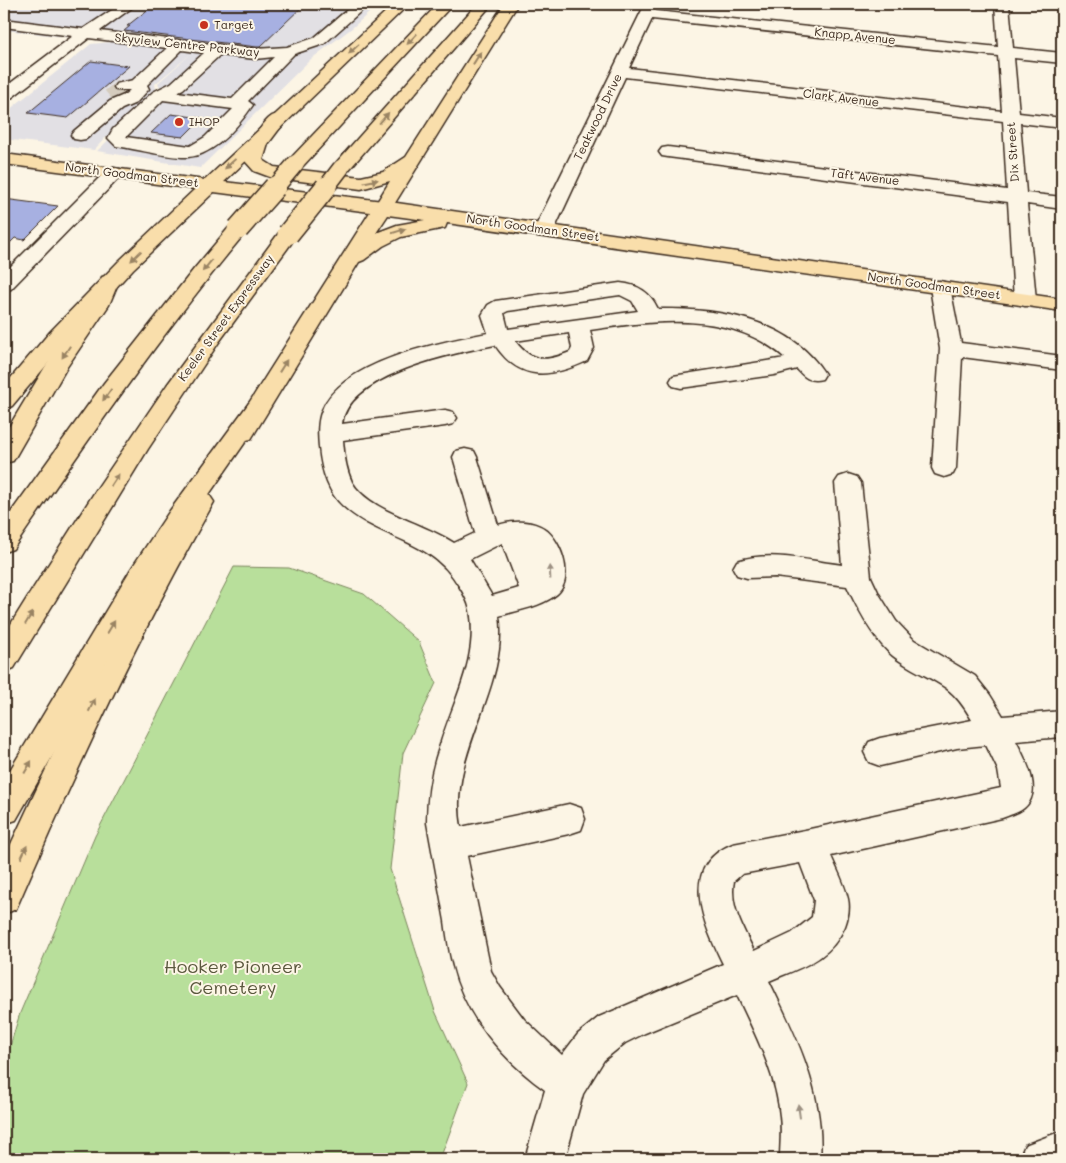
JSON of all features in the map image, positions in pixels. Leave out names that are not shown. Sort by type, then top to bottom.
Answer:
[{"type":"main road","points":[[4,401],[58,337],[110,281],[208,185],[402,4]]},
{"type":"main road","points":[[4,542],[112,388],[201,273],[296,163],[446,4]]},
{"type":"main road","name":"Keeler Street Expressway","points":[[4,660],[80,534],[220,324],[341,168],[485,4]]},
{"type":"main road","points":[[4,897],[72,747],[126,637],[181,536],[257,408],[511,4]]},
{"type":"main road","points":[[278,120],[265,136],[254,156],[254,161],[257,165],[270,172],[344,182],[367,182],[394,174],[416,156]]},
{"type":"main road","name":"North Goodman Street","points":[[4,159],[487,222],[1062,305]]},
{"type":"main road","points":[[114,173],[152,186],[171,198],[173,205],[172,213],[162,230]]},
{"type":"main road","points":[[345,267],[370,245],[395,232],[433,224],[487,222]]},
{"type":"main road","points":[[4,455],[63,356],[98,305],[110,281]]},
{"type":"main road","points":[[4,809],[151,562],[206,479],[257,408]]},
{"type":"street","points":[[4,96],[86,34],[130,4]]},
{"type":"street","name":"Skyview Centre Parkway","points":[[4,23],[255,54],[289,51],[319,41],[362,4]]},
{"type":"street","name":"Dix Street","points":[[1002,4],[1025,300]]},
{"type":"street","name":"Knapp Avenue","points":[[650,9],[1062,58]]},
{"type":"street","name":"Teakwood Drive","points":[[544,230],[650,9]]},
{"type":"street","points":[[80,135],[121,93],[178,46]]},
{"type":"street","points":[[159,95],[245,105],[206,146],[195,152],[188,152],[118,140],[116,138],[159,95],[177,86],[216,50]]},
{"type":"street","points":[[236,104],[289,51]]},
{"type":"street","name":"Clark Avenue","points":[[620,72],[1062,123]]},
{"type":"street","name":"Taft Avenue","points":[[668,152],[1062,203]]},
{"type":"street","points":[[4,285],[114,173]]},
{"type":"street","points":[[940,287],[950,350],[944,468]]},
{"type":"street","points":[[578,325],[582,348],[579,356],[568,361],[536,366],[516,359],[493,318],[495,311],[502,305],[620,289],[631,290],[640,294],[650,315]]},
{"type":"street","points":[[568,1082],[551,1070],[512,1033],[493,1011],[479,989],[470,967],[448,845],[443,812],[445,789],[452,755],[482,668],[486,645],[484,609],[471,581],[454,556],[435,543],[373,514],[351,498],[341,486],[336,473],[330,434],[331,419],[336,405],[349,389],[367,377],[437,352],[502,336],[650,315],[705,318],[738,324],[776,340],[808,368],[774,368],[681,382]]},
{"type":"street","points":[[950,350],[1062,363]]},
{"type":"street","points":[[330,434],[445,418]]},
{"type":"street","points":[[465,457],[500,534]]},
{"type":"street","points":[[800,1159],[800,1117],[795,1092],[783,1058],[716,899],[717,876],[726,864],[733,860],[810,845],[1009,800],[1018,792],[1018,778],[977,700],[966,686],[951,674],[912,654],[898,644],[863,592],[857,577],[848,483]]},
{"type":"street","points":[[454,556],[473,544],[500,534],[523,531],[536,535],[541,539],[546,548],[552,570],[551,580],[545,589],[484,609]]},
{"type":"street","points":[[747,568],[774,567],[857,577]]},
{"type":"street","points":[[880,752],[957,735],[1046,724],[1062,724]]},
{"type":"street","points":[[448,845],[569,819]]},
{"type":"street","points":[[546,1159],[560,1102],[568,1082],[591,1047],[612,1030],[808,945],[822,934],[827,927],[831,909],[830,900],[810,845]]},
{"type":"street","points":[[1039,1159],[1062,1151]]},
{"type":"shaded area","points":[[4,4],[379,4],[352,28],[311,59],[200,168],[97,151],[161,89],[158,83],[193,52],[155,84],[156,90],[124,118],[94,150],[4,139],[4,114],[91,44],[112,42],[4,30]]},
{"type":"green space","name":"Hooker Pioneer Cemetery","points":[[234,567],[289,568],[364,594],[419,642],[436,683],[403,753],[390,869],[435,1011],[468,1083],[440,1159],[4,1159],[4,1066],[20,1013],[95,836]]},
{"type":"building","name":"Target","points":[[155,4],[305,4],[260,47],[257,47],[124,31],[130,26],[127,26]]},
{"type":"building","points":[[91,61],[129,66],[68,118],[28,113]]},
{"type":"building","name":"IHOP","points":[[171,114],[202,118],[183,137],[151,133]]},
{"type":"building","points":[[4,199],[58,206],[24,240],[15,238],[4,249]]},
{"type":"tunnel","points":[[110,97],[122,87]]},
{"type":"place","name":"Target","points":[[204,25]]},
{"type":"place","name":"IHOP","points":[[179,122]]}]
